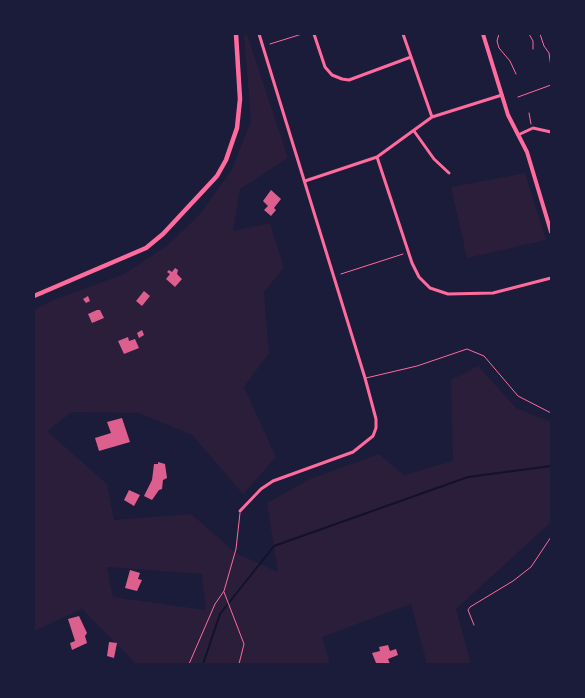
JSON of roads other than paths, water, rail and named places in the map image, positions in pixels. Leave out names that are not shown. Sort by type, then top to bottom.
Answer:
[{"type":"main road","points":[[34,296],[146,248],[163,234],[217,176],[233,143],[238,121],[240,99],[236,34]]},
{"type":"street","points":[[240,511],[261,489],[273,481],[354,452],[373,436],[376,428],[376,419],[365,378],[259,34]]},
{"type":"street","points":[[314,34],[325,68],[332,75],[342,79],[349,80],[410,57]]},
{"type":"street","points":[[402,34],[432,117]]},
{"type":"street","points":[[483,34],[512,125],[527,152],[551,232]]},
{"type":"street","points":[[305,181],[377,157],[432,117],[502,95]]},
{"type":"street","points":[[518,135],[533,128],[551,132]]},
{"type":"street","points":[[414,131],[434,159],[449,173]]},
{"type":"street","points":[[377,157],[408,253],[419,277],[430,288],[448,294],[493,293],[551,278]]},
{"type":"lane","points":[[365,378],[417,366],[468,349],[484,356],[518,396],[551,413]]},
{"type":"lane","points":[[189,664],[215,604],[224,591],[236,550],[240,511]]},
{"type":"lane","points":[[474,624],[468,610],[470,607],[513,582],[531,567],[551,537]]},
{"type":"lane","points":[[224,591],[244,644],[240,664]]},
{"type":"waterway","points":[[203,664],[220,614],[274,546],[468,477],[551,466]]}]
